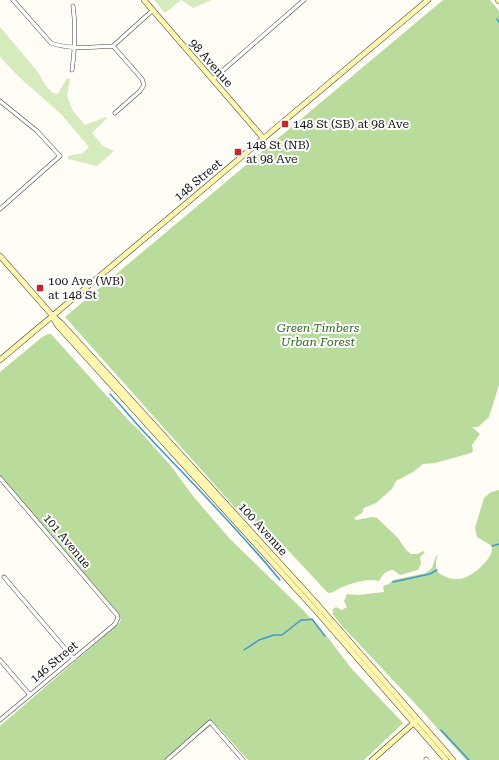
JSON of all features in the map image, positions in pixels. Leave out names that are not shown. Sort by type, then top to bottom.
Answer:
[{"type":"main road","name":"98 Avenue","points":[[144,0],[264,139]]},
{"type":"main road","name":"148 Street","points":[[0,360],[428,0]]},
{"type":"main road","name":"100 Avenue","points":[[0,256],[52,315],[58,326],[453,760]]},
{"type":"main road","name":"100 Avenue","points":[[416,721],[446,760]]},
{"type":"main road","points":[[372,760],[416,721]]},
{"type":"street","points":[[13,0],[51,43],[75,48],[113,46],[153,10]]},
{"type":"street","points":[[212,79],[304,0]]},
{"type":"street","points":[[72,70],[75,48],[73,6]]},
{"type":"street","points":[[113,46],[142,79],[144,85],[140,91],[115,113]]},
{"type":"street","points":[[0,101],[38,131],[60,156],[0,209]]},
{"type":"street","name":"101 Avenue","points":[[0,478],[118,618]]},
{"type":"street","points":[[4,577],[74,659]]},
{"type":"street","name":"146 Street","points":[[0,720],[115,624],[118,618]]},
{"type":"street","points":[[0,660],[30,695]]},
{"type":"street","points":[[167,760],[210,722],[244,760]]},
{"type":"green space","points":[[154,0],[181,0],[165,13]]},
{"type":"green space","points":[[181,0],[212,0],[193,8]]},
{"type":"green space","name":"Green Timbers Urban Forest","points":[[443,0],[490,0],[499,11],[499,385],[489,417],[478,427],[472,427],[480,434],[472,445],[473,451],[471,453],[435,463],[423,464],[413,472],[396,481],[392,489],[376,503],[364,508],[362,513],[354,518],[356,520],[372,517],[377,518],[398,538],[406,550],[411,554],[418,554],[423,551],[425,552],[420,557],[421,564],[418,570],[400,575],[391,570],[384,573],[379,581],[369,580],[350,584],[328,593],[271,532],[263,525],[258,526],[250,521],[247,521],[65,317]]},
{"type":"green space","points":[[0,27],[38,72],[45,85],[53,93],[58,94],[67,78],[70,79],[67,96],[73,111],[85,125],[106,117],[107,118],[92,133],[103,146],[114,151],[97,166],[68,159],[68,156],[83,153],[89,147],[61,114],[19,77],[0,57]]},
{"type":"green space","points":[[51,334],[171,466],[193,496],[230,539],[303,610],[329,639],[351,668],[403,723],[364,760],[248,760],[218,727],[213,724],[168,760],[0,760],[0,726],[121,620],[119,614],[0,477],[0,372],[41,338]]},
{"type":"green space","points":[[499,490],[499,760],[466,760],[343,627],[332,613],[334,612],[332,610],[336,607],[342,610],[347,607],[344,601],[347,594],[358,595],[384,592],[383,586],[389,584],[393,580],[426,573],[432,568],[436,556],[438,555],[436,568],[443,576],[459,579],[475,572],[486,562],[492,551],[492,546],[477,537],[475,528],[484,498],[491,492]]},
{"type":"waterway","points":[[110,394],[231,524],[280,580]]},
{"type":"waterway","points":[[492,546],[499,544]]},
{"type":"waterway","points":[[393,582],[430,574],[437,570]]},
{"type":"waterway","points":[[244,650],[259,640],[274,635],[282,635],[301,620],[312,619],[325,636]]},
{"type":"waterway","points":[[441,730],[469,760]]},
{"type":"place","name":"148 St (SB) at 98 Ave","points":[[285,124]]},
{"type":"place","name":"148 St (NB) at 98 Ave","points":[[238,152]]},
{"type":"place","name":"100 Ave (WB) at 148 St","points":[[40,288]]}]
